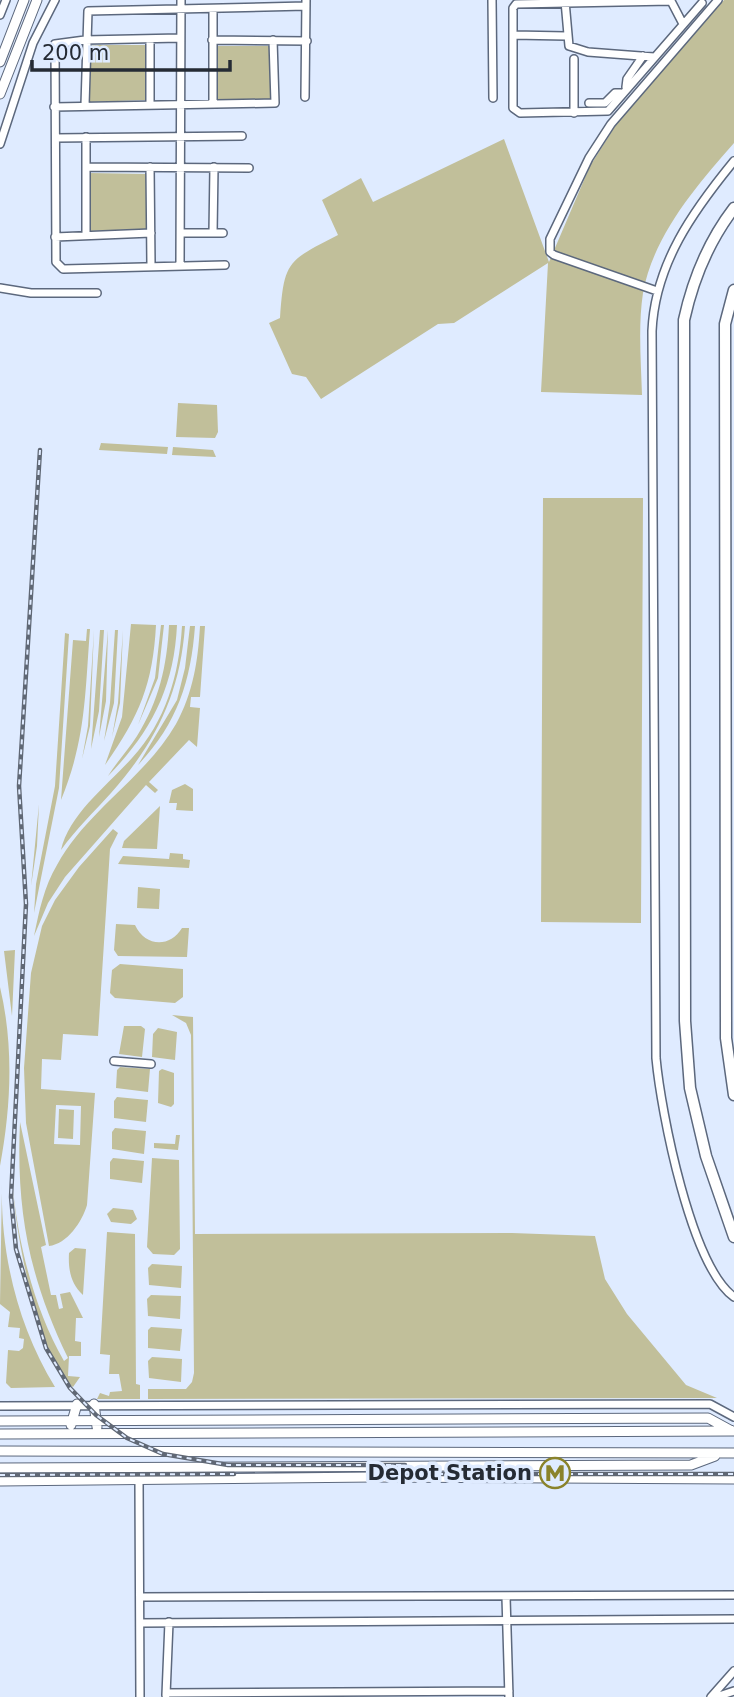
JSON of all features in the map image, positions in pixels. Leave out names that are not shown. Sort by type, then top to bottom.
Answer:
[{"type":"main road","points":[[734,208],[705,255],[684,320],[682,526],[685,1021],[690,1088],[702,1142],[734,1237]]},
{"type":"main road","points":[[734,290],[724,324],[726,1038],[734,1094]]},
{"type":"street","points":[[0,15],[6,0]]},
{"type":"street","points":[[0,62],[24,0]]},
{"type":"street","points":[[0,94],[37,0]]},
{"type":"street","points":[[0,144],[33,43],[55,0]]},
{"type":"street","points":[[180,265],[181,0]]},
{"type":"street","points":[[492,0],[493,98]]},
{"type":"street","points":[[657,291],[554,255],[550,248],[550,239],[589,158],[633,98],[718,0]]},
{"type":"street","points":[[683,24],[671,1],[516,4],[513,35],[513,108],[520,113],[607,111],[702,3]]},
{"type":"street","points":[[565,2],[569,46],[588,52],[653,57]]},
{"type":"street","points":[[85,106],[88,11],[213,9],[306,3],[304,97]]},
{"type":"street","points":[[213,9],[213,104]]},
{"type":"street","points":[[513,35],[566,36]]},
{"type":"street","points":[[180,38],[60,41],[55,44],[56,262],[63,269],[225,265]]},
{"type":"street","points":[[150,39],[150,104]]},
{"type":"street","points":[[212,40],[307,41]]},
{"type":"street","points":[[54,107],[275,103],[272,40]]},
{"type":"street","points":[[624,90],[627,79],[643,56]]},
{"type":"street","points":[[574,58],[574,113]]},
{"type":"street","points":[[624,90],[633,98]]},
{"type":"street","points":[[589,103],[605,103],[615,93],[624,90]]},
{"type":"street","points":[[56,138],[242,136]]},
{"type":"street","points":[[86,137],[86,235]]},
{"type":"street","points":[[734,161],[700,203],[664,270],[657,291],[652,331],[656,1058],[669,1143],[682,1190],[714,1276],[734,1297]]},
{"type":"street","points":[[86,167],[249,168]]},
{"type":"street","points":[[150,167],[151,265]]},
{"type":"street","points":[[213,233],[214,167]]},
{"type":"street","points":[[55,237],[151,233]]},
{"type":"street","points":[[181,233],[223,233]]},
{"type":"street","points":[[0,288],[32,293],[97,293]]},
{"type":"street","points":[[114,1061],[151,1064]]},
{"type":"street","points":[[68,1433],[77,1404]]},
{"type":"street","points":[[94,1404],[98,1433]]},
{"type":"street","points":[[0,1406],[710,1404],[734,1417]]},
{"type":"street","points":[[0,1421],[708,1418],[732,1431]]},
{"type":"street","points":[[0,1434],[732,1431]]},
{"type":"street","points":[[0,1451],[734,1453]]},
{"type":"street","points":[[0,1468],[691,1465],[720,1454]]},
{"type":"street","points":[[0,1481],[375,1477],[734,1479]]},
{"type":"street","points":[[139,1480],[140,1697]]},
{"type":"street","points":[[140,1597],[734,1595]]},
{"type":"street","points":[[169,1622],[166,1695],[509,1694],[506,1597]]},
{"type":"street","points":[[140,1623],[734,1619]]},
{"type":"street","points":[[713,1697],[734,1671]]},
{"type":"street","points":[[713,1697],[734,1691]]},
{"type":"shaded area","points":[[724,0],[734,0],[734,143],[678,212],[656,251],[648,272],[641,318],[642,395],[541,392],[548,263],[454,323],[438,324],[321,399],[306,377],[292,374],[269,323],[280,318],[284,284],[292,265],[308,251],[338,235],[322,200],[361,178],[373,202],[504,139],[549,262],[590,166],[619,120]]},
{"type":"shaded area","points":[[89,45],[146,45],[146,100],[88,102]]},
{"type":"shaded area","points":[[217,46],[269,46],[271,101],[217,100]]},
{"type":"shaded area","points":[[89,173],[147,174],[147,229],[89,231]]},
{"type":"shaded area","points":[[178,403],[217,405],[218,432],[215,438],[176,437]]},
{"type":"shaded area","points":[[101,443],[168,447],[167,454],[99,450]]},
{"type":"shaded area","points":[[173,447],[213,450],[216,457],[172,455]]},
{"type":"shaded area","points":[[543,498],[643,498],[641,923],[541,922]]},
{"type":"shaded area","points":[[131,624],[156,625],[152,665],[135,715],[105,765],[122,717]]},
{"type":"shaded area","points":[[161,625],[164,625],[158,678],[138,725],[155,678]]},
{"type":"shaded area","points":[[169,625],[177,625],[175,648],[158,708],[136,743],[108,776],[137,736],[151,710],[164,669]]},
{"type":"shaded area","points":[[182,626],[185,626],[178,674],[153,736],[127,774],[61,850],[65,837],[81,812],[132,758],[154,729],[174,680]]},
{"type":"shaded area","points":[[190,626],[195,626],[193,646],[180,701],[163,734],[138,765],[177,700],[185,668]]},
{"type":"shaded area","points":[[200,626],[205,626],[200,697],[191,697],[190,707],[200,708],[197,747],[189,740],[149,782],[158,790],[155,793],[146,785],[65,877],[48,903],[34,936],[49,882],[69,845],[148,762],[176,724],[194,677]]},
{"type":"shaded area","points":[[87,629],[90,629],[80,736],[61,800],[73,640],[86,641]]},
{"type":"shaded area","points":[[94,630],[90,726],[82,759],[88,726]]},
{"type":"shaded area","points":[[100,630],[104,630],[99,711],[91,749]]},
{"type":"shaded area","points":[[108,630],[106,701],[99,737]]},
{"type":"shaded area","points":[[115,630],[118,630],[114,703],[104,741],[110,703]]},
{"type":"shaded area","points":[[123,630],[120,703],[112,737],[118,703]]},
{"type":"shaded area","points":[[65,633],[69,634],[59,788],[34,913],[36,884],[55,786]]},
{"type":"shaded area","points":[[185,784],[193,789],[193,811],[176,810],[177,803],[169,803],[172,790]]},
{"type":"shaded area","points":[[39,804],[37,846],[31,886]]},
{"type":"shaded area","points":[[160,806],[157,849],[122,848],[124,841]]},
{"type":"shaded area","points":[[113,829],[118,833],[110,849],[98,1036],[63,1034],[61,1060],[42,1059],[41,1089],[95,1093],[87,1205],[68,1237],[49,1246],[26,1123],[24,1068],[31,973],[42,926],[55,900],[79,867]],"holes":[[[56,1105],[81,1106],[80,1145],[54,1144]]]},
{"type":"shaded area","points":[[170,853],[183,854],[183,859],[190,860],[189,868],[118,864],[123,856],[169,859]]},
{"type":"shaded area","points":[[138,887],[160,889],[159,909],[137,908]]},
{"type":"shaded area","points":[[116,924],[135,925],[145,938],[158,942],[171,939],[182,928],[189,928],[187,957],[118,956],[114,950]]},
{"type":"shaded area","points":[[15,950],[12,1016],[4,951]]},
{"type":"shaded area","points":[[120,964],[183,969],[183,997],[175,1003],[115,998],[110,993],[112,970]]},
{"type":"shaded area","points":[[0,987],[9,1054],[9,1099],[0,1166]]},
{"type":"shaded area","points":[[172,1015],[193,1017],[195,1234],[512,1233],[595,1236],[605,1279],[627,1314],[686,1385],[717,1398],[148,1399],[148,1389],[186,1389],[192,1382],[194,1373],[191,1035],[186,1023]]},
{"type":"shaded area","points":[[124,1026],[141,1026],[145,1029],[142,1057],[119,1054]]},
{"type":"shaded area","points":[[158,1028],[177,1032],[175,1060],[152,1057],[153,1034]]},
{"type":"shaded area","points":[[120,1067],[150,1069],[148,1092],[116,1088],[117,1070]]},
{"type":"shaded area","points":[[162,1069],[174,1073],[174,1104],[171,1107],[158,1103],[159,1071]]},
{"type":"shaded area","points":[[117,1097],[148,1100],[146,1122],[114,1118],[114,1101]]},
{"type":"shaded area","points":[[59,1109],[74,1110],[73,1139],[58,1138]]},
{"type":"shaded area","points":[[20,1122],[46,1245],[41,1247],[51,1295],[56,1295],[59,1309],[63,1308],[60,1294],[70,1292],[83,1318],[76,1318],[75,1341],[81,1342],[81,1356],[69,1356],[68,1376],[80,1377],[73,1387],[61,1375],[50,1354],[31,1296],[19,1234],[37,1300],[64,1361],[68,1358],[43,1300],[28,1243],[20,1185]]},
{"type":"shaded area","points":[[115,1128],[146,1131],[144,1154],[112,1149],[112,1132]]},
{"type":"shaded area","points":[[176,1135],[180,1135],[178,1150],[154,1148],[154,1143],[175,1144]]},
{"type":"shaded area","points":[[113,1158],[144,1161],[142,1183],[110,1179],[110,1162]]},
{"type":"shaded area","points":[[152,1158],[179,1160],[180,1249],[174,1255],[153,1254],[147,1247]]},
{"type":"shaded area","points":[[2,1183],[4,1236],[14,1289],[31,1340],[55,1387],[11,1388],[6,1383],[8,1350],[19,1351],[23,1348],[24,1339],[19,1338],[20,1328],[8,1327],[10,1312],[0,1304]]},
{"type":"shaded area","points":[[113,1208],[133,1210],[137,1219],[131,1224],[111,1222],[107,1214]]},
{"type":"shaded area","points":[[107,1232],[135,1234],[136,1384],[140,1385],[140,1399],[97,1399],[100,1393],[109,1396],[110,1392],[122,1391],[119,1374],[109,1374],[110,1355],[100,1354]]},
{"type":"shaded area","points":[[75,1248],[86,1249],[83,1295],[73,1281],[70,1271],[69,1253]]},
{"type":"shaded area","points":[[152,1264],[182,1266],[181,1288],[149,1285],[148,1268]]},
{"type":"shaded area","points":[[151,1295],[181,1296],[180,1319],[148,1316],[147,1299]]},
{"type":"shaded area","points":[[151,1327],[182,1329],[180,1351],[148,1348],[148,1330]]},
{"type":"shaded area","points":[[152,1357],[182,1359],[181,1382],[149,1378],[148,1361]]},
{"type":"railway","points":[[40,450],[19,786],[26,904],[11,1197],[16,1249],[46,1348],[70,1388],[96,1415],[127,1438],[163,1454],[228,1465],[405,1465]]},
{"type":"railway","points":[[0,1475],[234,1474]]},
{"type":"railway","points":[[388,1474],[734,1474]]},
{"type":"place","name":"Depot Station","points":[[555,1473]]}]
